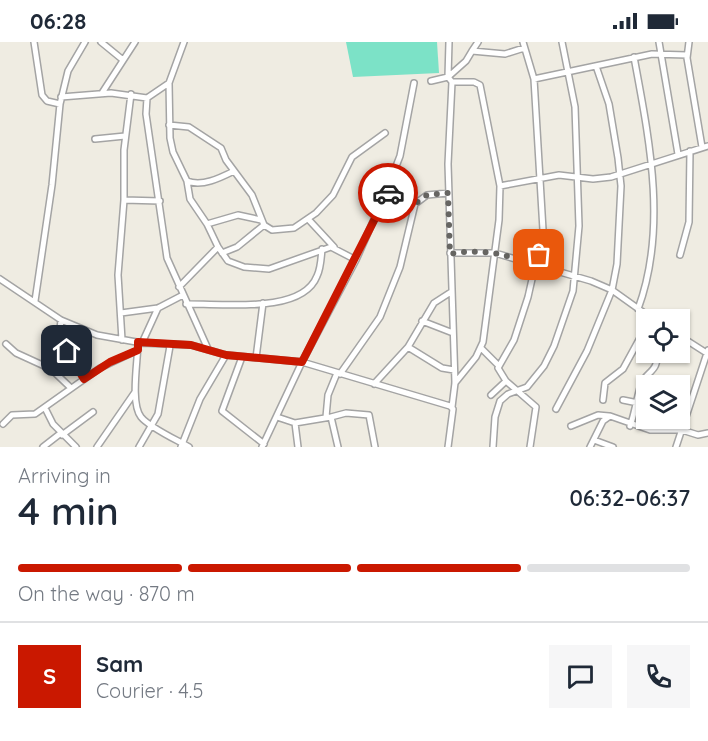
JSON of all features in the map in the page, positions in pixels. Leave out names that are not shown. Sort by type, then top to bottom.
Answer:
[{"type":"street","points":[[34,42],[42,95],[47,101],[61,101],[102,93],[131,94],[147,98],[169,83]]},
{"type":"street","points":[[35,301],[52,186],[61,101],[68,71],[85,42]]},
{"type":"street","points":[[101,42],[123,60]]},
{"type":"street","points":[[102,93],[135,42]]},
{"type":"street","points":[[184,42],[169,83],[171,145],[187,181],[190,199],[207,224],[222,253],[235,264],[269,268],[334,247]]},
{"type":"street","points":[[448,42],[448,77],[452,82],[448,193],[455,383],[448,447]]},
{"type":"street","points":[[431,81],[448,77],[466,61],[478,42]]},
{"type":"street","points":[[493,447],[495,417],[500,401],[508,394],[531,383],[552,353],[572,296],[579,226],[578,177],[575,107],[562,42]]},
{"type":"street","points":[[659,42],[678,154]]},
{"type":"street","points":[[500,186],[542,178],[601,179],[705,146],[687,55],[689,42]]},
{"type":"street","points":[[472,51],[505,54],[524,45],[534,79],[543,220],[536,266],[514,340],[498,365],[498,371],[506,381],[536,407],[530,447]]},
{"type":"street","points":[[534,79],[634,57],[660,53],[687,55]]},
{"type":"street","points":[[450,254],[495,253],[574,276],[612,290],[638,309],[646,282],[652,237],[651,162],[634,57]]},
{"type":"street","points":[[556,409],[583,361],[612,290],[619,243],[620,174],[612,115],[596,66]]},
{"type":"street","points":[[452,82],[474,82],[480,85],[500,186],[495,253],[481,348],[455,383]]},
{"type":"street","points":[[242,357],[222,413],[263,445],[302,362],[356,260],[386,192],[400,156],[414,83]]},
{"type":"street","points":[[122,340],[118,275],[124,200],[125,136],[131,94]]},
{"type":"street","points":[[147,98],[146,114],[167,258],[208,350]]},
{"type":"street","points":[[169,124],[189,127],[219,146],[252,195],[262,222],[267,228],[278,230],[294,228],[309,220],[333,195],[352,157],[385,133]]},
{"type":"street","points":[[95,139],[125,136]]},
{"type":"street","points":[[680,255],[689,222],[690,151]]},
{"type":"street","points":[[187,181],[206,182],[234,171]]},
{"type":"street","points":[[386,192],[415,204]]},
{"type":"street","points":[[338,447],[329,417],[328,395],[339,374],[381,316],[400,267],[415,204],[427,195],[448,193]]},
{"type":"street","points":[[124,200],[159,201]]},
{"type":"street","points":[[207,224],[238,215],[262,222]]},
{"type":"street","points":[[309,220],[334,247],[356,260]]},
{"type":"street","points":[[222,253],[237,247],[262,222]]},
{"type":"street","points":[[179,287],[218,247]]},
{"type":"street","points":[[186,304],[263,303],[291,299],[310,287],[317,278],[322,249]]},
{"type":"street","points":[[0,279],[61,320],[83,331],[140,343],[170,346],[191,345],[226,355],[302,362],[452,407]]},
{"type":"street","points":[[374,384],[408,347],[434,303],[451,292]]},
{"type":"street","points":[[121,313],[158,308],[183,295]]},
{"type":"street","points":[[256,358],[263,303]]},
{"type":"street","points":[[158,308],[138,350],[136,391],[138,412],[182,445],[189,447]]},
{"type":"street","points":[[61,320],[59,336],[84,379]]},
{"type":"street","points":[[422,321],[453,333]]},
{"type":"street","points":[[676,447],[708,352],[690,342]]},
{"type":"street","points":[[6,344],[16,352],[51,369],[71,388]]},
{"type":"street","points":[[603,400],[605,383],[623,369],[636,345]]},
{"type":"street","points":[[139,447],[153,425],[161,404],[170,346]]},
{"type":"street","points":[[408,347],[442,368],[454,370]]},
{"type":"street","points":[[481,348],[498,365]]},
{"type":"street","points":[[3,424],[12,415],[31,415],[45,408],[110,362],[138,350]]},
{"type":"street","points":[[182,445],[200,399],[226,355]]},
{"type":"street","points":[[491,395],[506,381]]},
{"type":"street","points":[[96,447],[136,391]]},
{"type":"street","points":[[623,400],[636,403]]},
{"type":"street","points":[[45,408],[62,434],[76,447]]},
{"type":"street","points":[[630,426],[636,409]]},
{"type":"street","points":[[43,447],[93,412]]},
{"type":"street","points":[[277,417],[295,423],[344,413],[369,415],[375,447]]},
{"type":"street","points":[[572,426],[598,415],[610,416],[630,426],[650,430],[682,430],[698,435],[708,433]]},
{"type":"street","points":[[590,447],[603,421],[610,416]]},
{"type":"street","points":[[295,423],[298,447]]},
{"type":"street","points":[[594,440],[613,447]]},
{"type":"green space","points":[[346,42],[437,42],[439,73],[353,77]]},
{"type":"way so far","points":[[388,193],[415,204],[427,195],[448,193],[450,254],[486,251],[536,266],[539,255]]},
{"type":"route","points":[[67,351],[84,379],[110,362],[138,350],[138,342],[170,346],[191,345],[226,355],[302,362],[356,260],[386,192],[388,193]]}]
